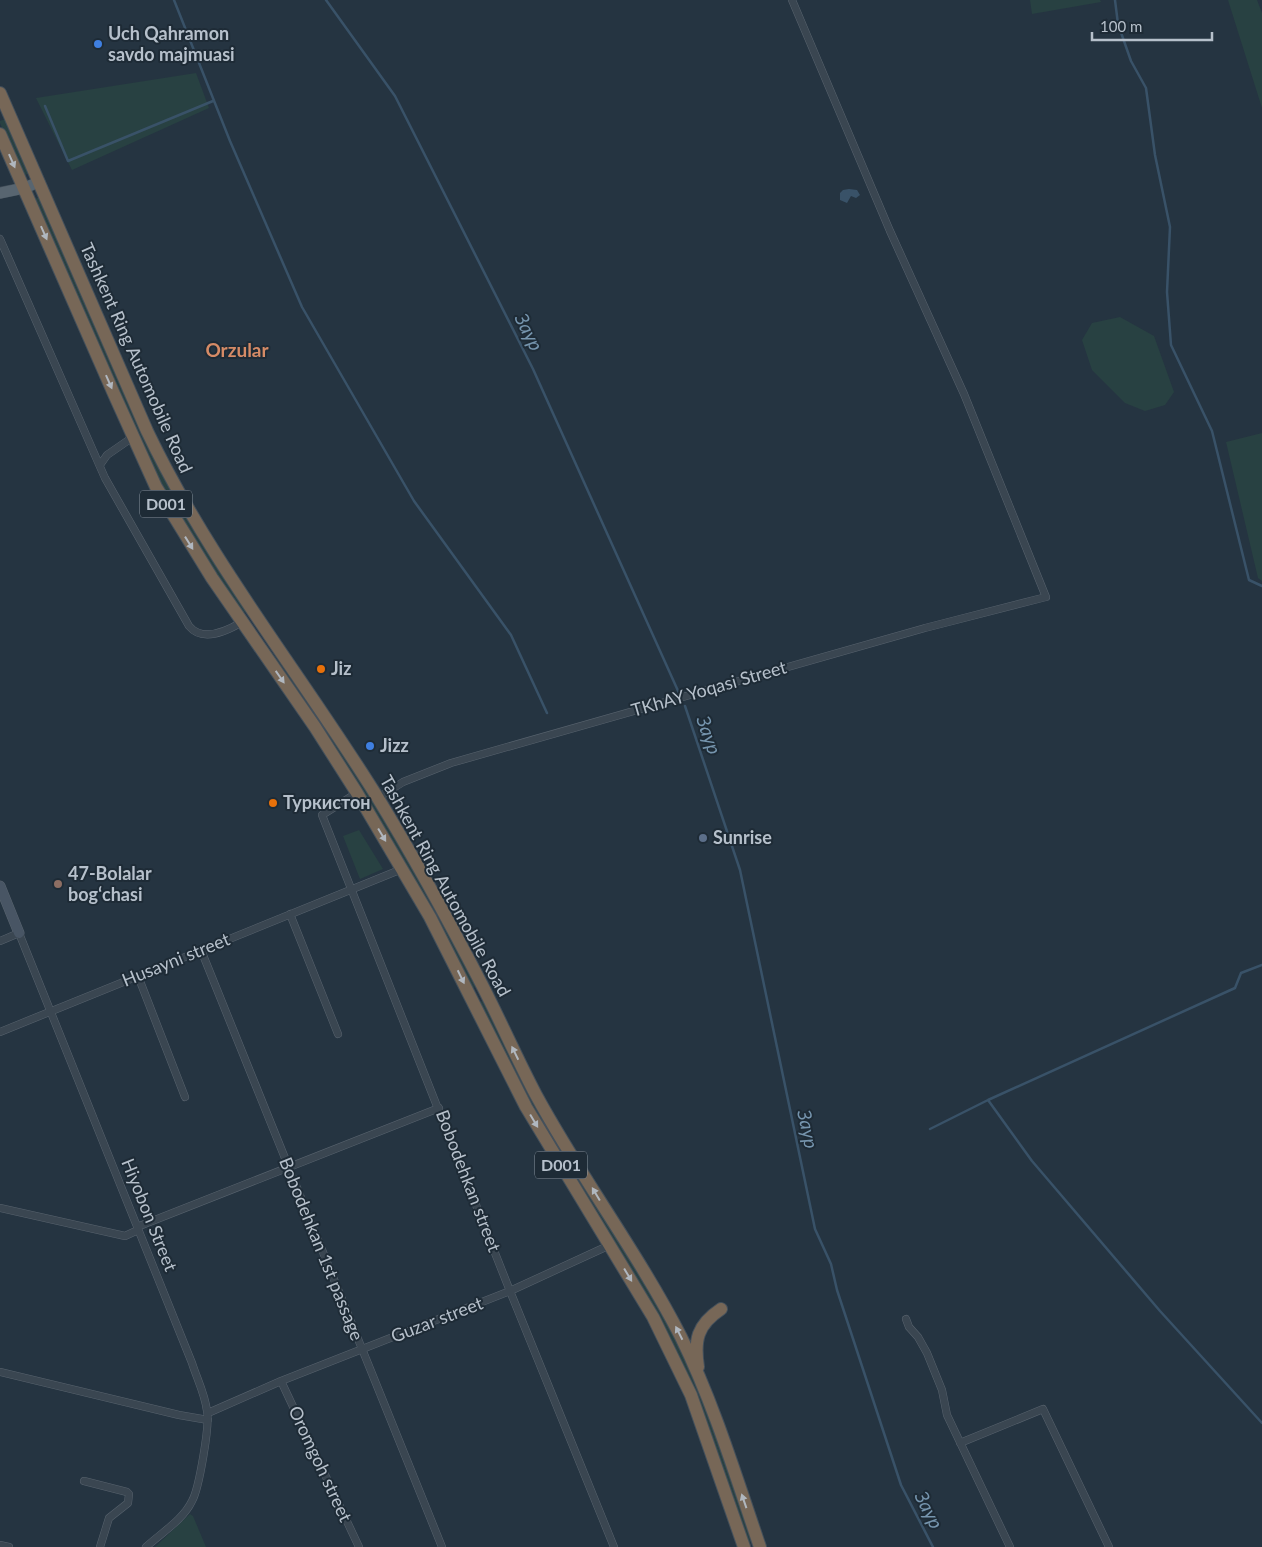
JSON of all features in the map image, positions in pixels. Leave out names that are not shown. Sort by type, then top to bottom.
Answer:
[{"type":"highway","name":"Tashkent Ring Automobile Road","points":[[0,93],[3,109],[39,182],[162,463],[196,525],[378,798],[433,892],[484,988],[537,1096],[674,1324],[701,1382],[760,1547]]},
{"type":"highway","name":"Tashkent Ring Automobile Road","points":[[0,134],[133,437],[169,510],[207,570],[357,793],[430,917],[517,1092],[653,1317],[690,1395],[744,1547]]},
{"type":"highway","points":[[242,622],[254,614]]},
{"type":"highway","points":[[470,995],[484,988]]},
{"type":"highway","points":[[701,1382],[697,1358],[698,1336],[703,1324],[721,1309]]},
{"type":"main road","points":[[0,193],[24,188],[39,182]]},
{"type":"street","name":"TKhAY Yoqasi Street","points":[[378,798],[403,782],[450,763],[925,628],[1046,597],[964,394],[890,231],[792,0]]},
{"type":"street","points":[[0,198],[24,188]]},
{"type":"street","points":[[0,239],[110,486],[191,629],[199,634],[215,634],[229,630],[242,622]]},
{"type":"street","points":[[100,465],[107,455],[133,437]]},
{"type":"street","name":"Bobodehkan street","points":[[357,793],[322,815],[510,1291],[614,1547]]},
{"type":"street","name":"Husayni street","points":[[0,1032],[402,869]]},
{"type":"street","name":"Hiyobon Street","points":[[0,886],[192,1363],[208,1416],[197,1488],[193,1501],[181,1516],[146,1547]]},
{"type":"street","points":[[290,914],[338,1034]]},
{"type":"street","points":[[0,941],[19,933]]},
{"type":"street","name":"Bobodehkan 1st passage","points":[[201,950],[287,1168],[442,1547]]},
{"type":"street","points":[[138,976],[184,1097]]},
{"type":"street","points":[[0,1208],[125,1236],[137,1229],[439,1108]]},
{"type":"street","name":"Guzar street","points":[[208,1416],[280,1381],[510,1291],[610,1245]]},
{"type":"street","points":[[906,1319],[909,1327],[927,1352],[942,1390],[947,1415],[1010,1547]]},
{"type":"street","points":[[0,1372],[179,1415],[208,1416]]},
{"type":"street","name":"Oromgoh street","points":[[280,1381],[359,1547]]},
{"type":"street","points":[[960,1443],[1044,1409],[1108,1547]]},
{"type":"street","points":[[84,1481],[129,1494],[128,1503],[109,1518],[100,1547]]},
{"type":"street","points":[[0,1545],[9,1547]]},
{"type":"green space","points":[[1030,0],[1100,0],[1101,2],[1032,14]]},
{"type":"green space","points":[[1228,0],[1257,0],[1262,13],[1262,108]]},
{"type":"green space","points":[[196,73],[209,108],[72,170],[36,98]]},
{"type":"green space","points":[[5,119],[29,173],[23,176],[0,123],[0,121]]},
{"type":"green space","points":[[40,197],[168,485],[192,528],[246,611],[242,614],[162,488],[34,199]]},
{"type":"green space","points":[[1120,317],[1154,336],[1174,392],[1165,405],[1145,411],[1125,403],[1092,370],[1082,340],[1092,323]]},
{"type":"green space","points":[[1262,433],[1262,581],[1258,578],[1226,442]]},
{"type":"green space","points":[[256,631],[325,725],[372,799],[426,892],[475,987],[471,989],[254,633]]},
{"type":"green space","points":[[359,830],[383,869],[360,879],[343,836]]},
{"type":"green space","points":[[482,1001],[533,1103],[671,1330],[703,1399],[752,1541],[746,1543],[697,1401],[538,1122],[478,1004]]},
{"type":"green space","points":[[190,1514],[193,1516],[206,1547],[155,1547]]},
{"type":"water","points":[[843,190],[857,190],[860,195],[856,198],[851,196],[847,203],[840,200],[840,193]]},
{"type":"waterway","points":[[174,0],[230,141],[302,307],[414,501],[511,635],[547,713]]},
{"type":"waterway","name":"Заур","points":[[326,0],[395,96],[533,369],[679,693]]},
{"type":"waterway","points":[[1115,0],[1118,24],[1131,61],[1146,88],[1155,155],[1170,227],[1167,292],[1171,345],[1212,431],[1249,580],[1262,586]]},
{"type":"waterway","points":[[45,106],[68,161],[213,101]]},
{"type":"waterway","name":"Заур","points":[[685,706],[740,870],[815,1229],[831,1264],[837,1290],[901,1485],[933,1547]]},
{"type":"waterway","points":[[930,1129],[988,1100],[1235,988],[1241,973],[1262,965]]},
{"type":"waterway","points":[[988,1100],[1032,1161],[1160,1311],[1262,1423]]},
{"type":"place","name":"Uch Qahramon savdo majmuasi","points":[[98,44]]},
{"type":"place","name":"Jiz","points":[[321,669]]},
{"type":"place","name":"Jizz","points":[[370,746]]},
{"type":"place","name":"Туркистон","points":[[273,803]]},
{"type":"place","name":"Sunrise","points":[[703,838]]},
{"type":"place","name":"47-Bolalar bogʻchasi","points":[[58,884]]},
{"type":"district","name":"Orzular","points":[[237,350]]}]
